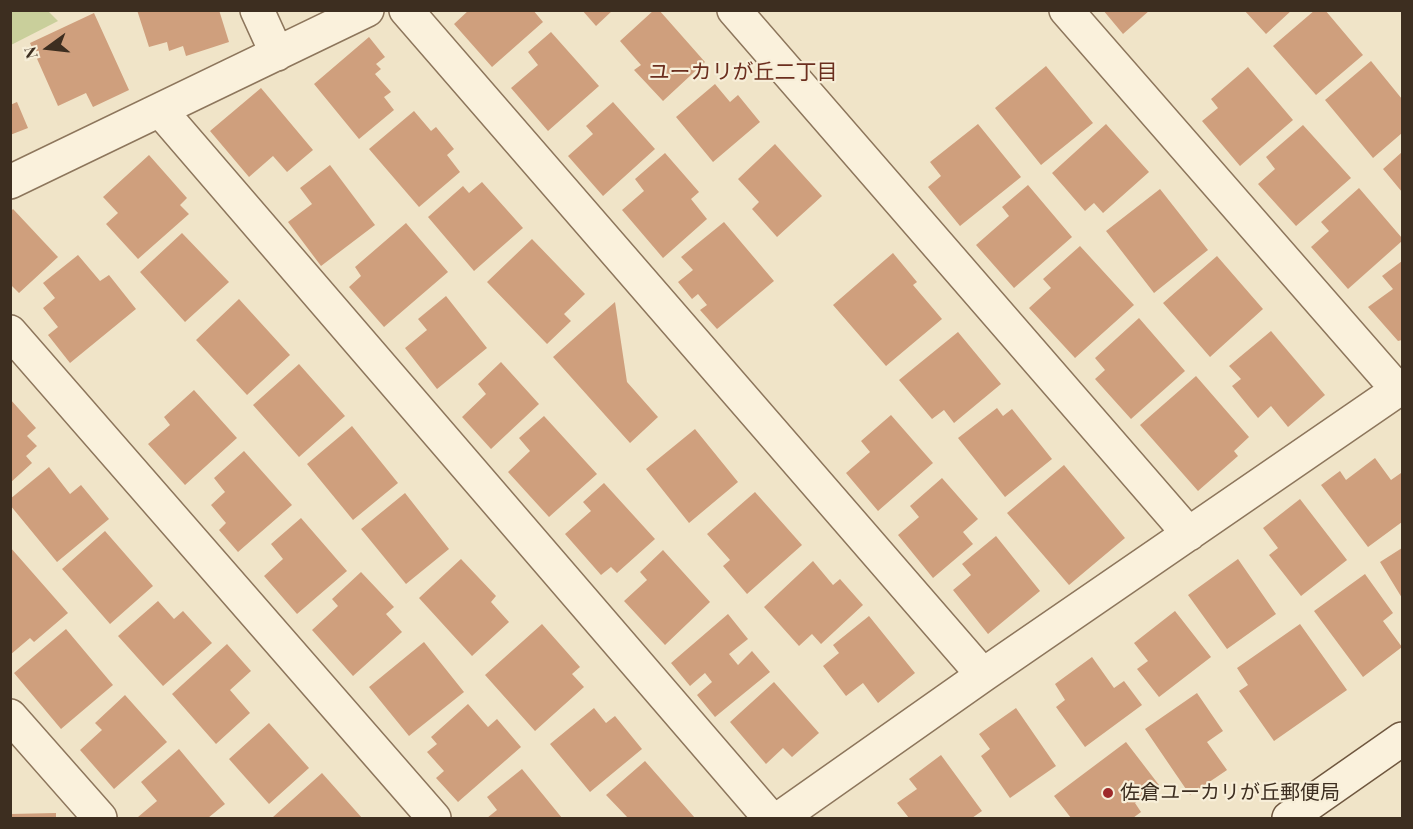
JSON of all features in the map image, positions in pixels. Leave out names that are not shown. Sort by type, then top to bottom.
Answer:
[{"type":"street","points":[[257,10],[276,54]]},
{"type":"street","points":[[10,182],[367,10]]},
{"type":"street","points":[[406,10],[983,675]]},
{"type":"street","points":[[734,10],[1189,534]]},
{"type":"street","points":[[780,819],[983,675],[1400,389],[1066,10]]},
{"type":"street","points":[[160,110],[770,819]]},
{"type":"street","points":[[10,332],[434,819]]},
{"type":"street","points":[[10,716],[100,819]]},
{"type":"street","points":[[1289,819],[1402,739]]},
{"type":"green space","points":[[11,10],[48,11],[58,21],[11,45]]},
{"type":"building","points":[[137,10],[219,10],[229,42],[186,56],[183,46],[169,51],[167,42],[149,47]]},
{"type":"building","points":[[469,10],[533,10],[543,22],[492,67],[454,24]]},
{"type":"building","points":[[582,10],[613,10],[596,26]]},
{"type":"building","points":[[654,10],[659,10],[705,62],[663,101],[634,70],[641,65],[620,41]]},
{"type":"building","points":[[1103,10],[1150,10],[1123,34]]},
{"type":"building","points":[[1244,10],[1292,10],[1266,34]]},
{"type":"building","points":[[1315,10],[1325,10],[1363,55],[1316,95],[1273,46]]},
{"type":"building","points":[[94,13],[129,90],[93,107],[86,93],[58,106],[30,43]]},
{"type":"building","points":[[551,32],[599,86],[548,131],[511,88],[538,65],[528,52]]},
{"type":"building","points":[[369,37],[385,57],[376,64],[381,69],[375,74],[391,92],[384,97],[394,110],[359,139],[314,84]]},
{"type":"building","points":[[1371,61],[1402,99],[1402,133],[1373,158],[1325,100]]},
{"type":"building","points":[[1046,66],[1093,123],[1041,165],[995,108]]},
{"type":"building","points":[[1248,67],[1293,120],[1240,166],[1202,121],[1218,108],[1211,99]]},
{"type":"building","points":[[715,84],[730,102],[738,95],[760,122],[713,162],[676,117]]},
{"type":"building","points":[[261,88],[313,150],[287,172],[273,156],[249,177],[210,131]]},
{"type":"building","points":[[17,102],[28,128],[10,135],[10,105]]},
{"type":"building","points":[[613,102],[655,149],[603,196],[568,156],[593,134],[586,126]]},
{"type":"building","points":[[414,111],[431,131],[436,127],[454,149],[447,155],[460,172],[419,207],[369,149]]},
{"type":"building","points":[[978,124],[1021,177],[960,226],[928,187],[941,176],[930,162]]},
{"type":"building","points":[[1106,124],[1149,172],[1103,213],[1094,203],[1085,211],[1052,173]]},
{"type":"building","points":[[1303,125],[1351,178],[1296,226],[1258,184],[1275,169],[1266,157]]},
{"type":"building","points":[[775,144],[822,196],[777,237],[752,209],[759,202],[738,179]]},
{"type":"building","points":[[1402,152],[1402,192],[1383,169]]},
{"type":"building","points":[[665,153],[699,192],[691,199],[707,219],[663,258],[622,210],[644,191],[635,179]]},
{"type":"building","points":[[149,155],[187,198],[180,205],[189,214],[138,259],[106,224],[118,213],[103,197]]},
{"type":"building","points":[[330,165],[375,225],[321,266],[288,222],[312,204],[300,188]]},
{"type":"building","points":[[482,182],[523,228],[474,271],[428,217],[463,186],[469,193]]},
{"type":"building","points":[[1028,185],[1072,237],[1014,288],[976,245],[1009,216],[1002,207]]},
{"type":"building","points":[[1359,188],[1402,238],[1402,241],[1348,289],[1311,247],[1329,231],[1321,222]]},
{"type":"building","points":[[1160,189],[1208,250],[1154,293],[1106,231]]},
{"type":"building","points":[[13,209],[58,257],[19,293],[10,284],[10,212]]},
{"type":"building","points":[[724,222],[774,281],[717,329],[700,310],[707,305],[698,294],[692,299],[678,282],[693,270],[681,257]]},
{"type":"building","points":[[406,223],[448,272],[384,327],[349,287],[361,276],[355,267]]},
{"type":"building","points":[[182,233],[229,282],[185,322],[140,272]]},
{"type":"building","points":[[532,239],[585,294],[564,314],[571,321],[547,344],[487,282]]},
{"type":"building","points":[[1080,246],[1134,305],[1075,358],[1029,308],[1051,288],[1043,279]]},
{"type":"building","points":[[893,253],[917,282],[913,285],[942,319],[886,366],[833,305]]},
{"type":"building","points":[[78,255],[100,281],[109,275],[136,309],[70,363],[48,335],[58,327],[43,308],[55,298],[43,283]]},
{"type":"building","points":[[1217,256],[1263,309],[1210,357],[1163,303]]},
{"type":"building","points":[[1402,261],[1402,340],[1398,341],[1368,307],[1393,289],[1382,276]]},
{"type":"building","points":[[446,296],[487,348],[437,389],[405,348],[427,330],[418,319]]},
{"type":"building","points":[[239,299],[290,355],[247,395],[196,340]]},
{"type":"building","points":[[615,302],[627,382],[658,417],[630,443],[553,357]]},
{"type":"building","points":[[1139,318],[1185,371],[1131,419],[1095,379],[1105,370],[1095,358]]},
{"type":"building","points":[[1271,331],[1325,395],[1288,427],[1271,406],[1258,418],[1232,386],[1241,379],[1229,366]]},
{"type":"building","points":[[958,332],[1001,384],[954,423],[944,410],[932,419],[899,380]]},
{"type":"building","points":[[501,362],[539,404],[491,449],[462,417],[486,394],[478,384]]},
{"type":"building","points":[[299,364],[345,416],[299,457],[253,405]]},
{"type":"building","points":[[1196,376],[1249,437],[1234,451],[1238,456],[1198,491],[1140,425]]},
{"type":"building","points":[[194,390],[237,438],[185,485],[148,444],[170,425],[164,417]]},
{"type":"building","points":[[10,399],[36,428],[27,436],[37,446],[26,456],[32,463],[10,483]]},
{"type":"building","points":[[997,408],[1003,416],[1012,409],[1052,459],[1005,497],[958,438]]},
{"type":"building","points":[[891,415],[933,463],[878,511],[846,473],[870,452],[861,441]]},
{"type":"building","points":[[544,416],[597,474],[549,517],[508,472],[530,451],[519,438]]},
{"type":"building","points":[[352,426],[398,483],[353,520],[307,464]]},
{"type":"building","points":[[695,429],[738,482],[689,523],[646,469]]},
{"type":"building","points":[[244,451],[292,505],[238,552],[219,530],[226,523],[211,505],[225,492],[214,478]]},
{"type":"building","points":[[1375,458],[1391,480],[1401,473],[1402,475],[1402,522],[1368,547],[1321,485],[1340,471],[1346,480]]},
{"type":"building","points":[[1064,465],[1125,538],[1069,585],[1007,513]]},
{"type":"building","points":[[49,467],[70,494],[81,485],[109,519],[57,562],[10,505],[10,499]]},
{"type":"building","points":[[942,478],[978,519],[963,532],[973,544],[933,578],[898,535],[919,517],[910,506]]},
{"type":"building","points":[[604,483],[655,539],[617,573],[611,567],[601,575],[565,534],[591,511],[583,502]]},
{"type":"building","points":[[755,492],[802,545],[747,594],[723,566],[730,560],[707,534]]},
{"type":"building","points":[[405,493],[449,549],[406,584],[361,529]]},
{"type":"building","points":[[1300,499],[1347,560],[1301,596],[1269,555],[1278,548],[1263,528]]},
{"type":"building","points":[[301,518],[347,571],[297,614],[264,576],[283,559],[271,544]]},
{"type":"building","points":[[105,531],[153,586],[110,624],[62,569]]},
{"type":"building","points":[[996,536],[1040,591],[988,634],[953,590],[971,575],[962,564]]},
{"type":"building","points":[[10,547],[68,613],[34,642],[30,638],[10,655]]},
{"type":"building","points":[[1402,548],[1402,598],[1380,562]]},
{"type":"building","points":[[663,550],[710,602],[665,645],[624,601],[647,580],[640,572]]},
{"type":"building","points":[[461,559],[496,596],[491,602],[509,622],[472,656],[419,598]]},
{"type":"building","points":[[1238,559],[1276,614],[1227,649],[1188,595]]},
{"type":"building","points":[[813,561],[833,585],[840,579],[863,605],[821,644],[812,634],[799,646],[764,607]]},
{"type":"building","points":[[361,572],[394,607],[386,614],[402,632],[353,676],[312,630],[338,606],[332,599]]},
{"type":"building","points":[[1365,574],[1393,613],[1383,621],[1402,647],[1363,677],[1314,611]]},
{"type":"building","points":[[158,601],[174,619],[183,611],[212,643],[163,686],[118,636]]},
{"type":"building","points":[[1175,611],[1211,657],[1159,697],[1137,669],[1148,661],[1134,643]]},
{"type":"building","points":[[728,614],[748,639],[729,654],[738,665],[752,651],[770,672],[715,717],[697,695],[712,682],[705,673],[690,686],[671,663]]},
{"type":"building","points":[[869,616],[915,673],[878,703],[863,683],[846,696],[823,666],[839,653],[833,645]]},
{"type":"building","points":[[542,624],[580,667],[572,674],[584,687],[535,731],[485,675]]},
{"type":"building","points":[[1300,624],[1347,690],[1274,741],[1239,691],[1248,685],[1237,668]]},
{"type":"building","points":[[66,629],[113,685],[61,729],[14,673]]},
{"type":"building","points":[[424,642],[464,692],[409,736],[369,687]]},
{"type":"building","points":[[227,644],[251,671],[230,690],[250,713],[216,744],[172,694]]},
{"type":"building","points":[[1092,657],[1114,688],[1124,681],[1142,705],[1085,747],[1056,707],[1065,700],[1055,684]]},
{"type":"building","points":[[774,682],[819,733],[792,757],[783,748],[766,764],[730,722]]},
{"type":"building","points":[[1197,693],[1223,731],[1207,742],[1227,770],[1190,795],[1145,729]]},
{"type":"building","points":[[125,695],[167,742],[114,789],[80,750],[102,730],[95,723]]},
{"type":"building","points":[[468,704],[488,727],[497,719],[521,747],[458,802],[436,778],[444,771],[427,752],[437,744],[431,737]]},
{"type":"building","points":[[594,708],[606,723],[615,716],[642,749],[590,792],[550,744]]},
{"type":"building","points":[[1016,708],[1056,766],[1010,798],[981,756],[990,749],[979,734]]},
{"type":"building","points":[[269,723],[309,768],[269,804],[229,759]]},
{"type":"building","points":[[1126,742],[1159,785],[1135,803],[1141,812],[1133,818],[1071,818],[1054,796]]},
{"type":"building","points":[[179,749],[225,804],[208,818],[138,817],[157,801],[141,782]]},
{"type":"building","points":[[941,755],[982,811],[972,818],[909,818],[897,803],[917,789],[909,779]]},
{"type":"building","points":[[645,761],[695,818],[628,818],[606,795]]},
{"type":"building","points":[[522,769],[562,818],[487,818],[497,810],[487,797]]},
{"type":"building","points":[[322,773],[362,818],[273,817]]},
{"type":"building","points":[[56,813],[56,818],[10,818],[10,814]]},
{"type":"place","name":"佐倉ユーカリが丘郵便局","points":[[1108,793]]},
{"type":"district","name":"ユーカリが丘二丁目","points":[[743,72]]}]
